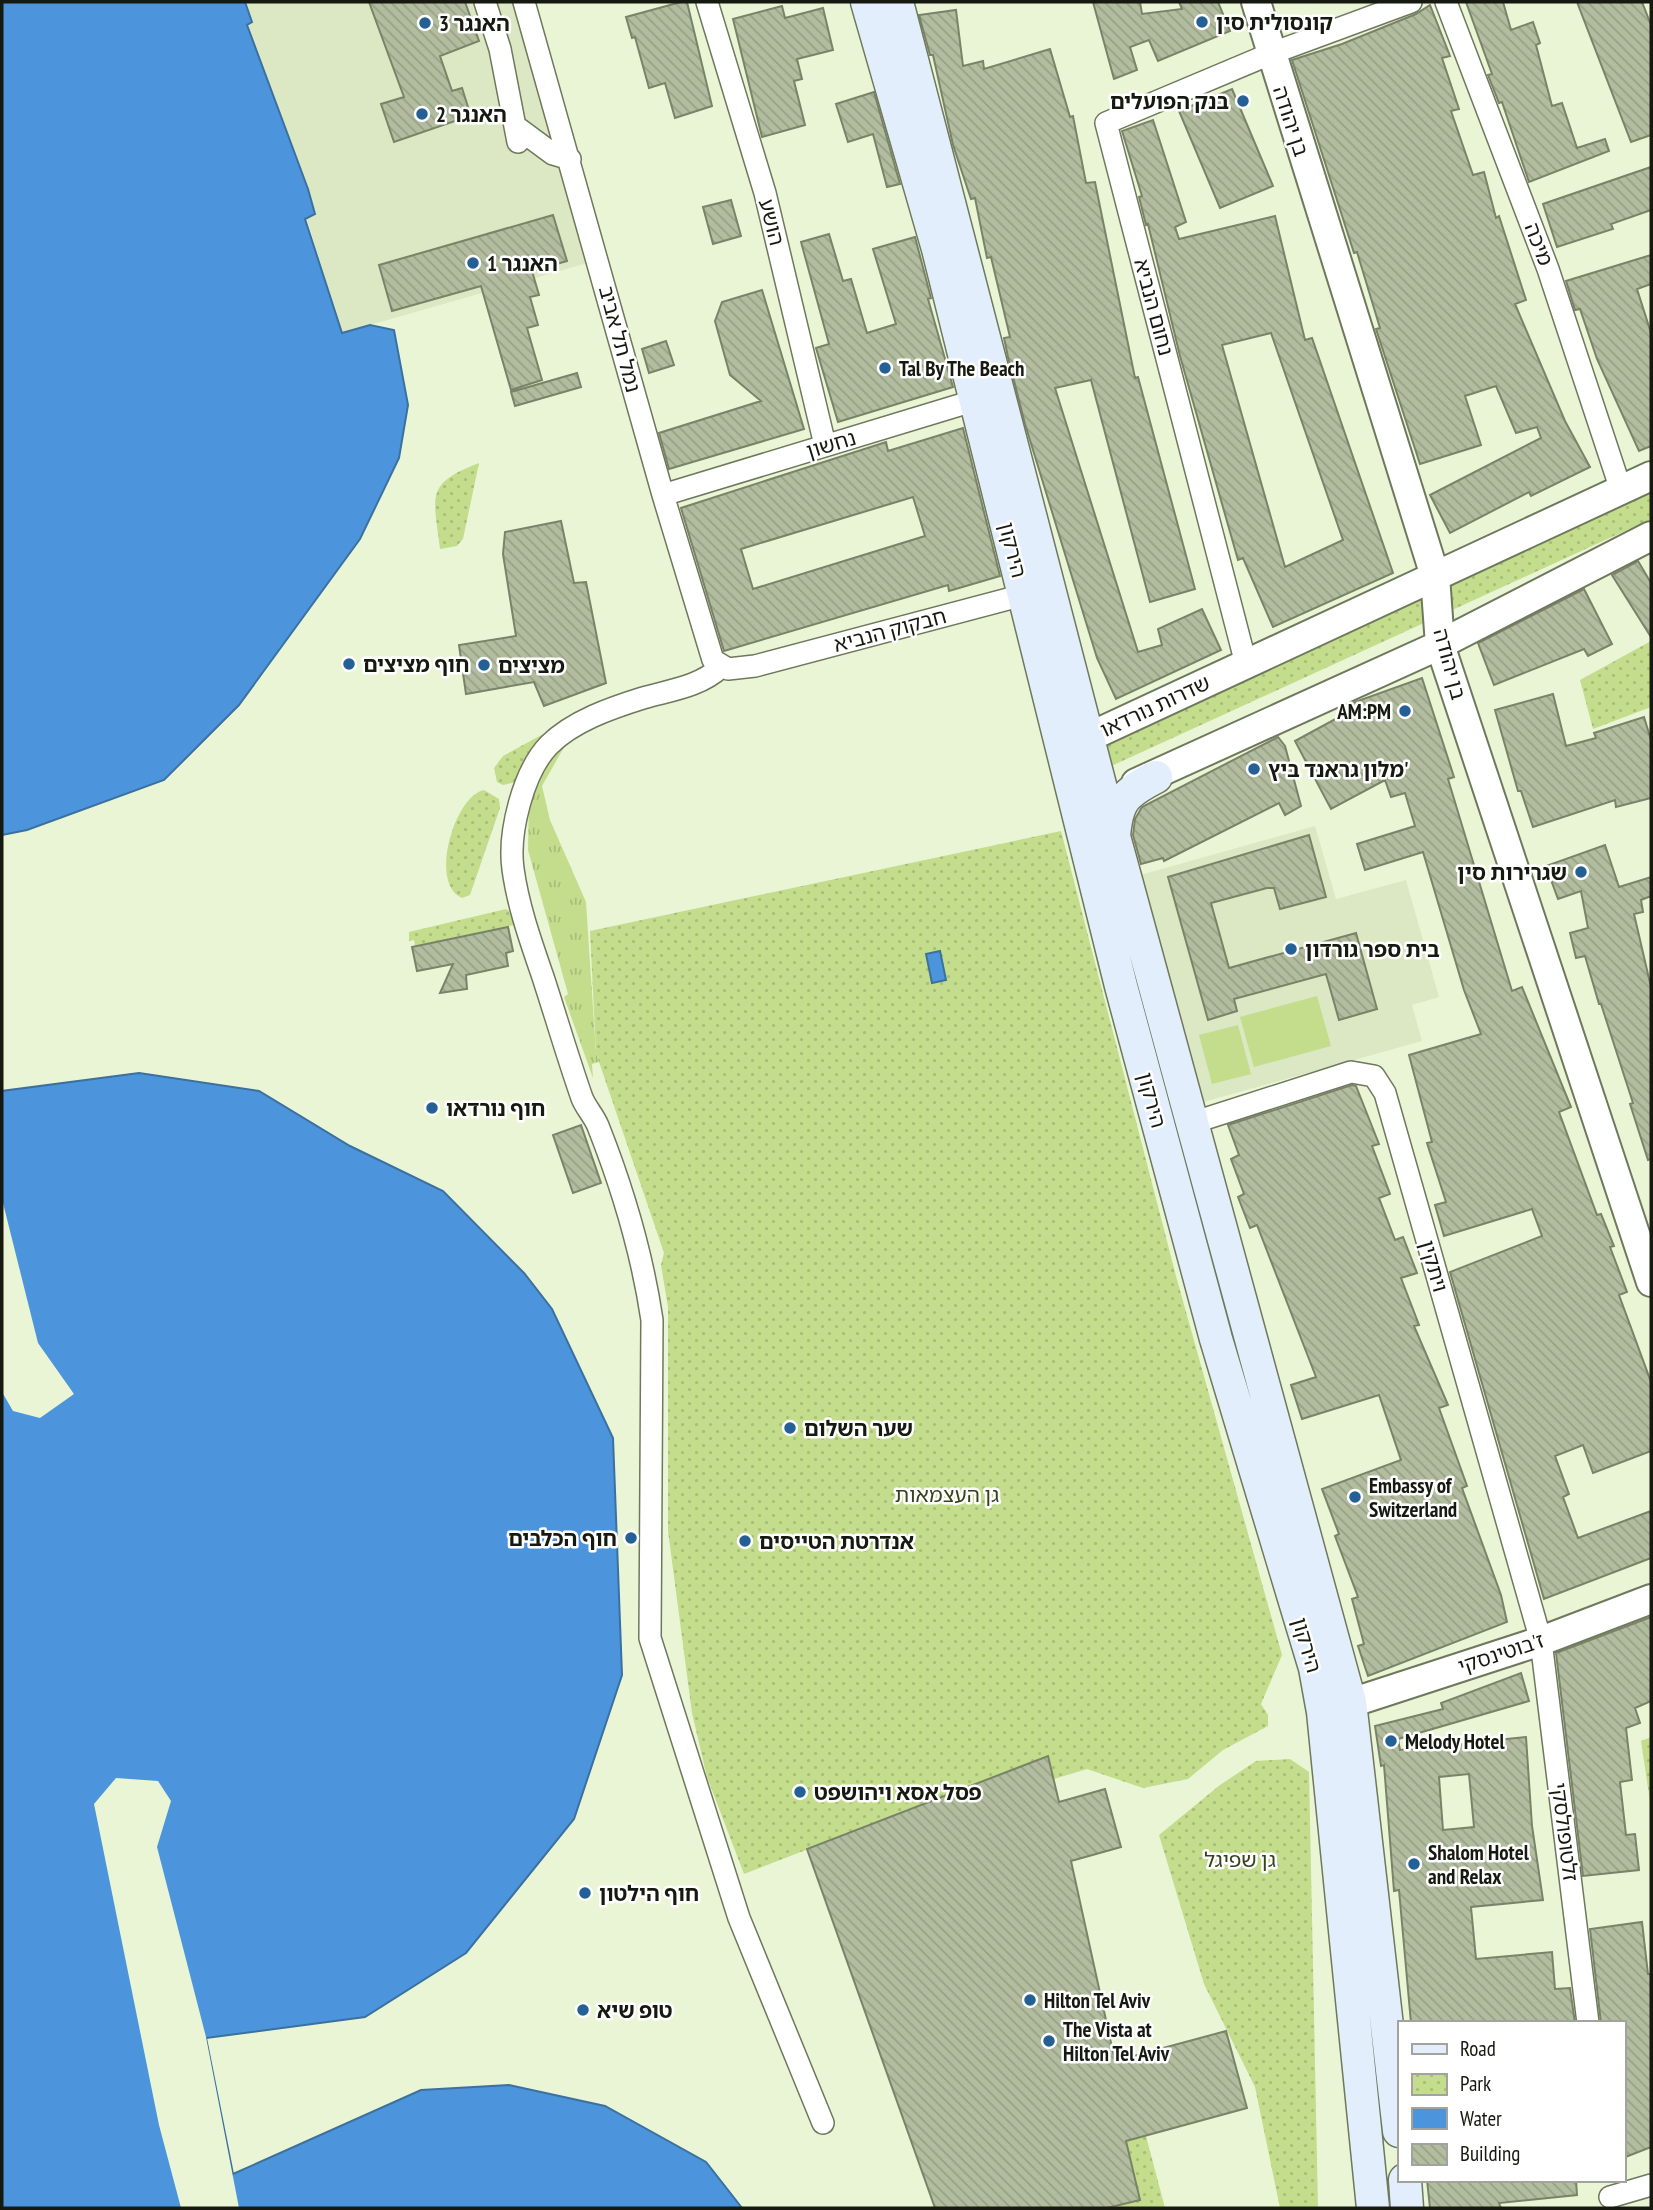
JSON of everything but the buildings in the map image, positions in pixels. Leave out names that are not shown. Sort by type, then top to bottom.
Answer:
[{"type":"main road","name":"הירקון","points":[[867,2],[938,249],[988,396]]},
{"type":"main road","name":"הירקון","points":[[897,2],[1037,598],[1065,761],[1213,1326],[1315,1668],[1336,1707],[1373,2208]]},
{"type":"main road","name":"הירקון","points":[[1037,598],[1090,737],[1114,838],[1192,1123],[1336,1707],[1398,2124]]},
{"type":"main road","points":[[1114,838],[1116,817],[1122,800],[1132,789],[1156,776]]},
{"type":"main road","points":[[1405,2182],[1406,2208]]},
{"type":"street","points":[[485,2],[500,49],[516,134],[553,154],[570,159]]},
{"type":"street","name":"נמל תל אביב","points":[[524,2],[705,641],[713,660],[724,668]]},
{"type":"street","name":"הושע","points":[[707,2],[765,193],[825,445]]},
{"type":"street","name":"בן יהודה","points":[[1256,2],[1270,54],[1435,576],[1440,645],[1651,1282]]},
{"type":"street","points":[[1270,54],[1410,2]]},
{"type":"street","name":"מיכה","points":[[1446,2],[1548,268],[1622,490]]},
{"type":"street","name":"נחום הנביא","points":[[1246,664],[1106,123],[1270,54]]},
{"type":"street","name":"נחשון","points":[[663,495],[988,396]]},
{"type":"street","name":"שדרות נורדאו","points":[[1065,761],[1090,737],[1651,476]]},
{"type":"street","points":[[1065,761],[1100,785],[1117,787],[1156,776],[1440,645],[1651,536]]},
{"type":"street","name":"חבקוק הנביא","points":[[724,668],[755,666],[1037,598]]},
{"type":"street","points":[[724,668],[688,687],[603,712],[571,728],[550,745],[533,765],[524,784],[512,867],[527,928],[569,1060],[583,1102],[597,1123],[637,1237],[644,1270],[652,1320],[650,1638],[738,1918],[823,2123]]},
{"type":"street","name":"ויתקין","points":[[1192,1123],[1352,1072],[1374,1076],[1385,1093],[1541,1641]]},
{"type":"street","name":"ז'בוטינסקי","points":[[1336,1707],[1541,1641],[1651,1599]]},
{"type":"street","name":"זלטופולסקי","points":[[1541,1641],[1588,2021]]},
{"type":"street","points":[[1610,2195],[1651,2185]]},
{"type":"shaded area","points":[[245,2],[516,2],[591,262],[342,333],[247,24],[252,22]]},
{"type":"shaded area","name":"בית ספר גורדון","points":[[1315,826],[1336,899],[1406,880],[1439,997],[1412,1005],[1422,1041],[1200,1103],[1137,876]]},
{"type":"green space","points":[[479,463],[463,539],[457,546],[440,549],[435,504],[441,485]]},
{"type":"green space","points":[[1651,486],[1651,519],[1107,768],[1096,740]]},
{"type":"green space","points":[[1651,641],[1651,707],[1593,729],[1580,680]]},
{"type":"green space","points":[[565,722],[516,782],[503,785],[497,782],[494,768],[503,756]]},
{"type":"green space","points":[[571,735],[542,786],[550,820],[586,902],[596,1053],[599,1062],[592,1064],[593,1078],[564,997],[568,994],[528,850],[529,789],[533,779]]},
{"type":"green space","points":[[484,790],[499,799],[500,808],[470,895],[462,898],[452,890],[447,876],[449,841],[464,807],[473,796]]},
{"type":"green space","name":"גן העצמאות","points":[[1061,831],[1176,1276],[1282,1655],[1261,1704],[1268,1715],[1268,1726],[1223,1750],[1188,1779],[1143,1788],[1087,1769],[1054,1779],[1048,1756],[744,1874],[707,1777],[692,1713],[668,1531],[668,1307],[661,1265],[664,1253],[596,1053],[590,931]]},
{"type":"green space","points":[[506,909],[511,912],[514,925],[415,946],[414,940],[409,941],[409,932]]},
{"type":"green space","points":[[1317,996],[1331,1046],[1254,1067],[1240,1017]]},
{"type":"green space","points":[[1238,1025],[1251,1074],[1212,1084],[1199,1035]]},
{"type":"green space","points":[[1651,1737],[1651,1808],[1641,1741]]},
{"type":"green space","name":"גן שפיגל","points":[[1290,1759],[1309,1772],[1318,2208],[1280,2208],[1255,2087],[1204,1984],[1159,1835],[1220,1785],[1256,1761]]},
{"type":"green space","points":[[1146,2136],[1165,2208],[1107,2208],[1140,2200],[1126,2141]]},
{"type":"water","points":[[2,2],[245,2],[252,22],[247,25],[308,189],[315,214],[305,219],[342,333],[370,325],[394,330],[408,405],[399,458],[360,539],[239,705],[164,780],[27,830],[2,835]]},
{"type":"water","points":[[940,951],[946,980],[932,983],[926,954]]},
{"type":"water","points":[[139,1073],[259,1091],[350,1146],[443,1191],[524,1273],[552,1309],[613,1438],[622,1675],[574,1819],[466,1953],[365,2017],[206,2038],[233,2174],[421,2090],[509,2085],[605,2106],[706,2162],[742,2208],[2,2208],[2,1091]]},
{"type":"pier","points":[[2,1199],[38,1343],[74,1394],[40,1418],[13,1411],[2,1392]]},
{"type":"pier","points":[[116,1778],[158,1781],[171,1801],[157,1847],[206,2037],[239,2208],[181,2208],[159,2125],[94,1804]]},
{"type":"place","name":"קונסולית סין","points":[[1202,22]]},
{"type":"place","name":"האנגר 3","points":[[425,23]]},
{"type":"place","name":"בנק הפועלים","points":[[1243,101]]},
{"type":"place","name":"האנגר 2","points":[[422,114]]},
{"type":"place","name":"האנגר 1","points":[[473,263]]},
{"type":"place","name":"Tal By The Beach","points":[[885,368]]},
{"type":"place","name":"חוף מציצים","points":[[349,664]]},
{"type":"place","name":"מציצים","points":[[484,665]]},
{"type":"place","name":"AM:PM","points":[[1405,711]]},
{"type":"place","name":"מלון גראנד ביץ'","points":[[1254,769]]},
{"type":"place","name":"שגרירות סין","points":[[1581,872]]},
{"type":"place","name":"בית ספר גורדון","points":[[1291,949]]},
{"type":"place","name":"חוף נורדאו","points":[[432,1108]]},
{"type":"place","name":"שער השלום","points":[[790,1428]]},
{"type":"place","name":"Embassy of Switzerland","points":[[1355,1497]]},
{"type":"place","name":"חוף הכלבים","points":[[631,1538]]},
{"type":"place","name":"אנדרטת הטייסים","points":[[745,1541]]},
{"type":"place","name":"Melody Hotel","points":[[1391,1741]]},
{"type":"place","name":"פסל אסא ויהושפט","points":[[800,1792]]},
{"type":"place","name":"Shalom Hotel and Relax","points":[[1414,1864]]},
{"type":"place","name":"חוף הילטון","points":[[585,1893]]},
{"type":"place","name":"Hilton Tel Aviv","points":[[1030,2000]]},
{"type":"place","name":"טופ שיא","points":[[583,2010]]},
{"type":"place","name":"The Vista at Hilton Tel Aviv","points":[[1049,2041]]}]
